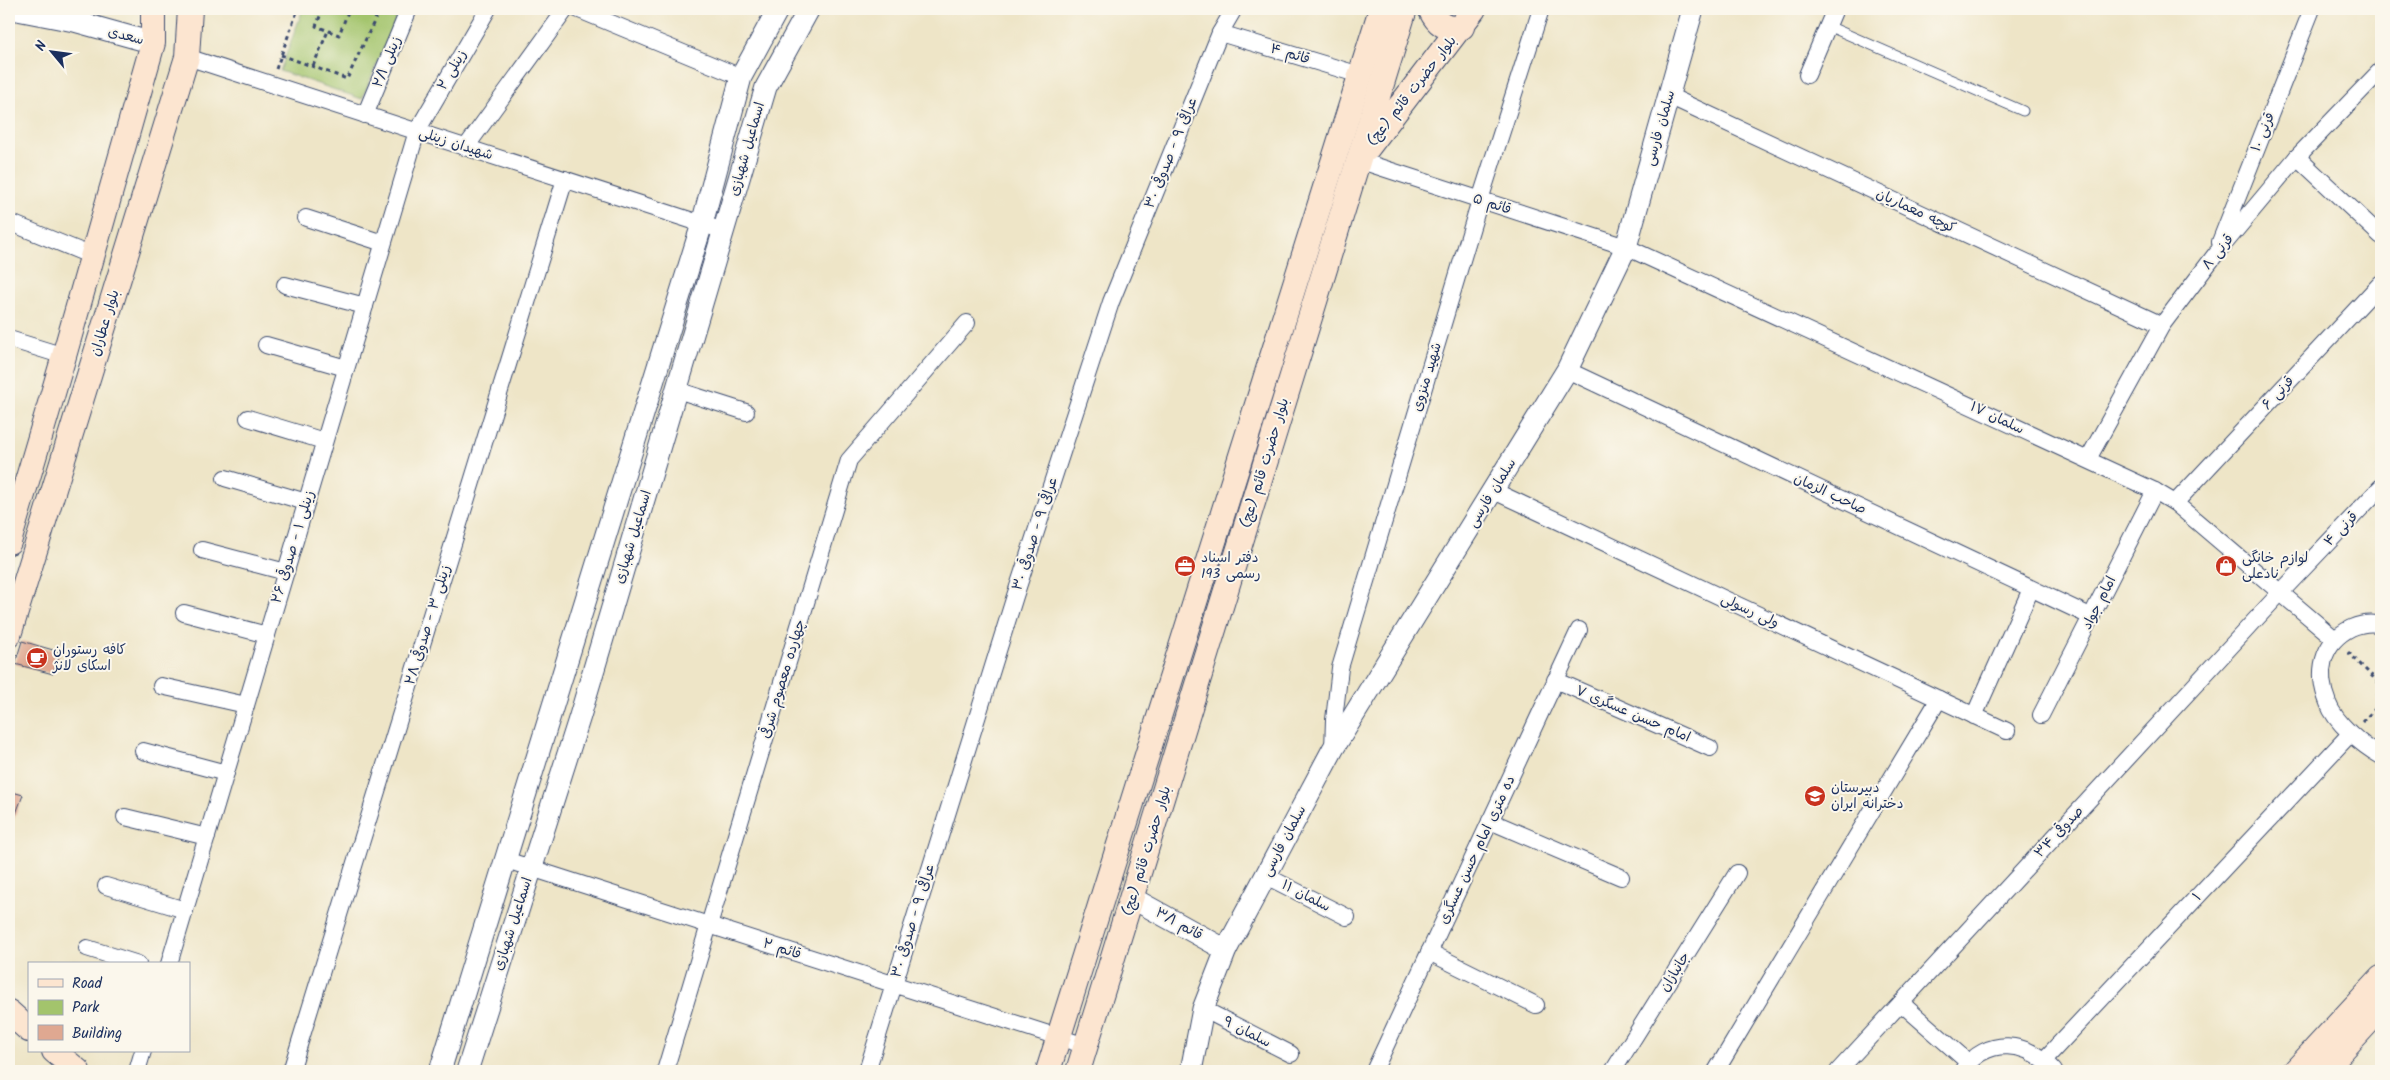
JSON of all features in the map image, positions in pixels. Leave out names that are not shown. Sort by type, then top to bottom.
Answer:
[{"type":"main road","points":[[9,542],[153,43],[153,9]]},
{"type":"main road","name":"بلوار عطاران","points":[[9,634],[187,57],[190,9]]},
{"type":"main road","name":"بلوار حضرت قائم (عج)","points":[[1048,1071],[1381,9]]},
{"type":"main road","points":[[1358,160],[1405,9]]},
{"type":"main road","name":"بلوار حضرت قائم (عج)","points":[[1430,9],[1436,22],[1451,29],[1468,18]]},
{"type":"main road","name":"بلوار حضرت قائم (عج)","points":[[1078,1071],[1358,160],[1468,18]]},
{"type":"main road","points":[[153,43],[187,57]]},
{"type":"main road","points":[[2295,1071],[2381,978]]},
{"type":"main road","points":[[2322,1071],[2381,1008]]},
{"type":"main road","points":[[9,1012],[28,1029]]},
{"type":"main road","points":[[55,1052],[78,1071]]},
{"type":"street","name":"سعدی","points":[[12,9],[74,21],[153,43]]},
{"type":"street","name":"زینلی ۲/۱","points":[[365,115],[409,9]]},
{"type":"street","name":"زینلی ۲","points":[[417,131],[488,9]]},
{"type":"street","points":[[466,147],[566,9]]},
{"type":"street","points":[[577,9],[741,77]]},
{"type":"street","name":"اسماعیل شهبازی","points":[[440,1071],[702,224],[741,77],[778,9]]},
{"type":"street","name":"اسماعیل شهبازی","points":[[466,1071],[580,716],[766,87],[809,9]]},
{"type":"street","name":"عراقی ۹ - صدوقی ۳۰","points":[[867,1071],[1015,596],[1111,302],[1220,33],[1234,9]]},
{"type":"street","name":"شهید منزوی","points":[[1333,749],[1334,720],[1340,668],[1480,200],[1541,9]]},
{"type":"street","name":"سلمان فارسی","points":[[1191,1071],[1203,1009],[1226,950],[1333,749],[1567,370],[1626,248],[1694,9]]},
{"type":"street","points":[[1807,75],[1835,9]]},
{"type":"street","name":"قرنی ۱۰","points":[[2215,255],[2312,9]]},
{"type":"street","name":"قائم ۴","points":[[1220,33],[1360,75]]},
{"type":"street","name":"شهیدان زینلی","points":[[187,57],[724,231]]},
{"type":"street","name":"قرنی ۸","points":[[2088,459],[2162,325],[2215,255],[2297,157],[2381,70]]},
{"type":"street","name":"کوچه معماریان","points":[[1669,96],[2162,325]]},
{"type":"street","name":"زینلی ۱ - صدوقی ۲۶","points":[[170,962],[417,131]]},
{"type":"street","points":[[2297,157],[2381,236]]},
{"type":"street","name":"قائم ۵","points":[[1358,160],[1626,248]]},
{"type":"street","name":"زینلی ۳ - صدوقی ۲۸","points":[[291,1071],[565,179]]},
{"type":"street","points":[[306,218],[383,243]]},
{"type":"street","points":[[9,222],[92,256]]},
{"type":"street","name":"سلمان ۱۷","points":[[1626,248],[2155,491],[2175,503],[2335,639]]},
{"type":"street","name":"قرنی ۶","points":[[2175,503],[2381,283]]},
{"type":"street","points":[[285,285],[365,306]]},
{"type":"street","name":"چهارده معصوم شرقی","points":[[665,1071],[849,460],[967,323]]},
{"type":"street","points":[[9,339],[64,356]]},
{"type":"street","points":[[266,345],[346,368]]},
{"type":"street","name":"صاحب الزمان","points":[[1567,370],[2092,617]]},
{"type":"street","points":[[677,390],[746,412]]},
{"type":"street","points":[[248,418],[324,441]]},
{"type":"street","points":[[225,478],[306,502]]},
{"type":"street","name":"قرنی ۴","points":[[2281,592],[2381,487]]},
{"type":"street","name":"ولی رسولی","points":[[1494,491],[2007,731]]},
{"type":"street","name":"امام جواد","points":[[2041,715],[2155,491]]},
{"type":"street","points":[[202,550],[286,572]]},
{"type":"street","points":[[1974,716],[2031,589]]},
{"type":"street","name":"صدوقی ۳۴","points":[[1838,1071],[2281,592]]},
{"type":"street","points":[[184,613],[267,635]]},
{"type":"street","points":[[2381,624],[2357,625],[2338,634],[2327,650],[2322,668],[2322,685],[2328,705],[2350,734],[2381,756]]},
{"type":"street","name":"ده متری امام حسن عسگری","points":[[1374,1071],[1579,630]]},
{"type":"street","name":"امام حسن عسگری ۷","points":[[1555,680],[1710,748]]},
{"type":"street","points":[[161,686],[246,706]]},
{"type":"street","points":[[1716,1071],[1939,699]]},
{"type":"street","name":"۱","points":[[2049,1065],[2350,734]]},
{"type":"street","points":[[143,751],[226,773]]},
{"type":"street","points":[[125,817],[206,837]]},
{"type":"street","points":[[1490,822],[1621,877]]},
{"type":"street","name":"قائم ۲","points":[[506,860],[1086,1046]]},
{"type":"street","name":"جانبازان","points":[[1613,1071],[1737,873]]},
{"type":"street","name":"سلمان ۱۱","points":[[1266,876],[1347,916]]},
{"type":"street","points":[[106,886],[185,910]]},
{"type":"street","name":"قائم ۳/۱","points":[[1132,898],[1226,950]]},
{"type":"street","points":[[87,948],[132,962]]},
{"type":"street","points":[[1429,952],[1536,1005]]},
{"type":"street","points":[[1900,1003],[1965,1067],[1988,1050],[2000,1046],[2024,1048],[2049,1065]]},
{"type":"street","name":"سلمان ۹","points":[[1203,1009],[1291,1054]]},
{"type":"street","points":[[137,1071],[143,1052]]},
{"type":"lane","points":[[1828,26],[2023,111]]},
{"type":"path","points":[[271,84],[298,9]]},
{"type":"path","points":[[323,9],[316,26],[339,36],[349,9]]},
{"type":"path","points":[[281,55],[347,79],[380,9]]},
{"type":"path","points":[[313,66],[328,31]]},
{"type":"path","points":[[2335,639],[2381,686],[2377,699],[2380,706],[2350,734]]},
{"type":"green space","points":[[303,9],[400,9],[362,99],[280,71]]},
{"type":"building","name":"کافه رستوران اسکای لانژ","points":[[22,641],[60,652],[53,674],[15,664]]},
{"type":"building","points":[[9,791],[23,795],[12,824],[9,823]]},
{"type":"place","name":"دفتر اسناد رسمی 193","points":[[1185,566]]},
{"type":"place","name":"لوازم خانگی نادعلی","points":[[2226,566]]},
{"type":"place","name":"کافه رستوران اسکای لانژ","points":[[37,658]]},
{"type":"place","name":"دبیرستان دخترانه ایران","points":[[1815,796]]}]
